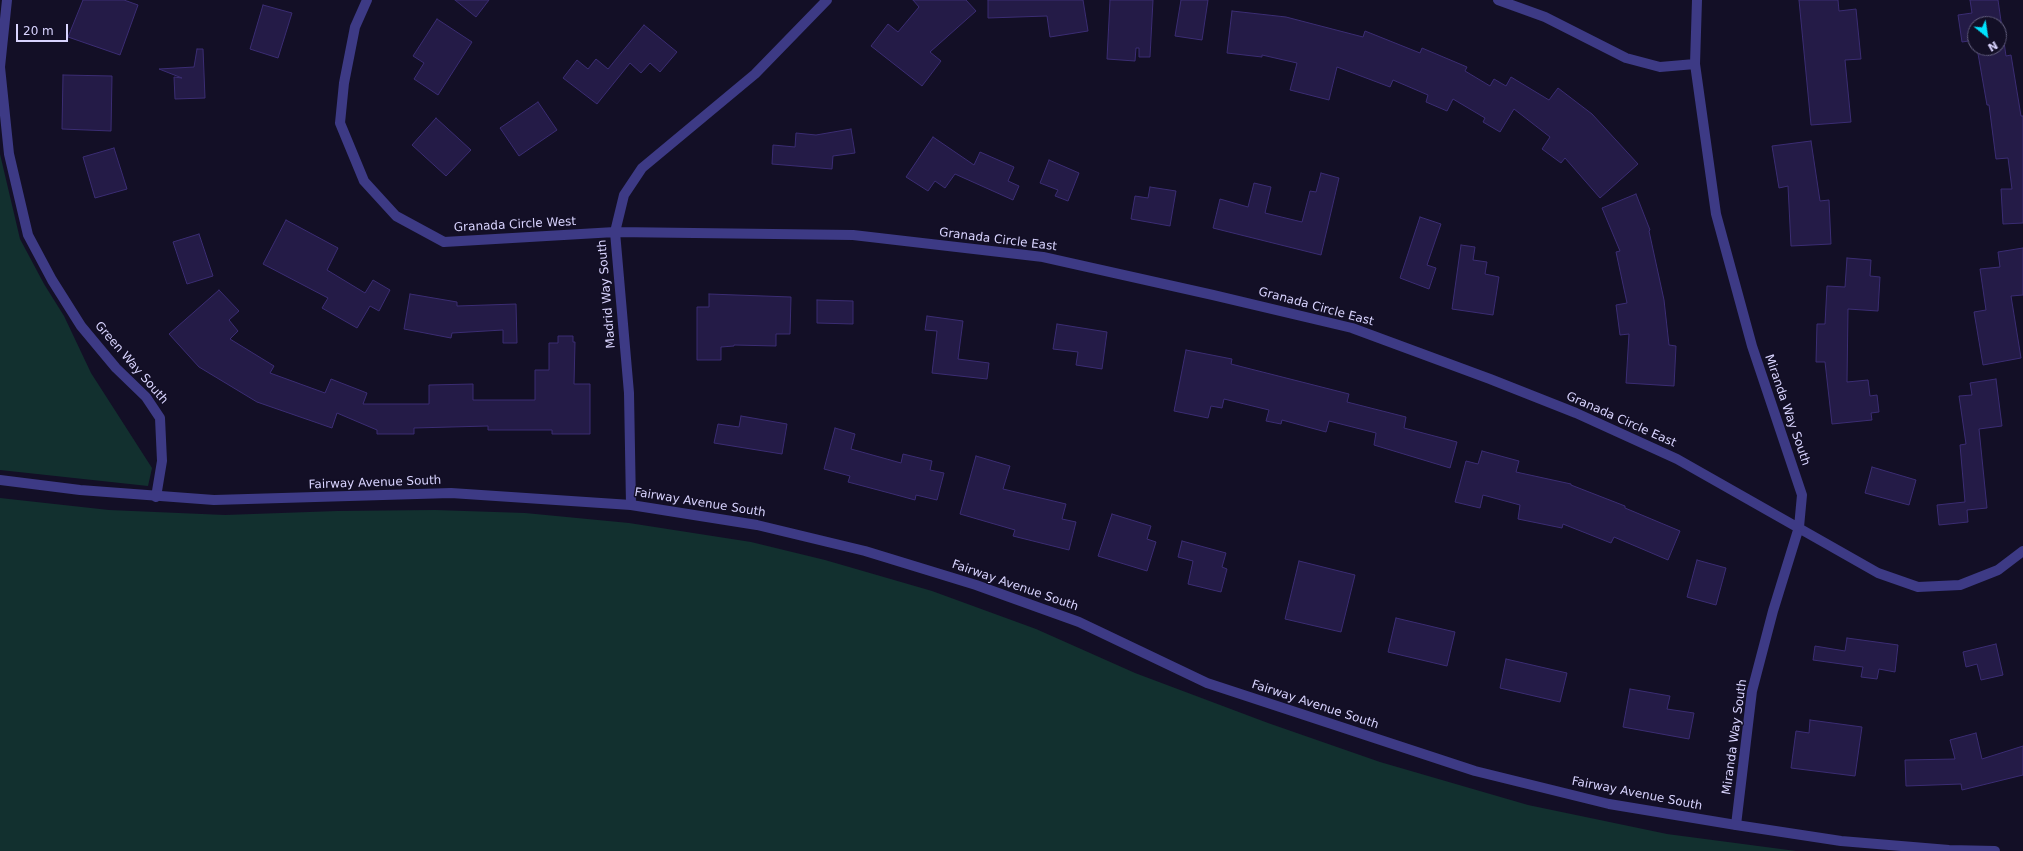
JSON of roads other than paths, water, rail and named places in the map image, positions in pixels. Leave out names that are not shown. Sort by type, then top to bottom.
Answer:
[{"type":"street","name":"Green Way South","points":[[7,0],[0,67],[9,154],[28,235],[52,280],[81,326],[116,368],[146,397],[160,418],[162,461],[156,497]]},
{"type":"street","name":"Granada Circle West","points":[[367,0],[355,27],[344,83],[340,123],[364,181],[396,216],[444,242],[615,232]]},
{"type":"street","name":"Madrid Way South","points":[[631,505],[629,393],[615,232],[624,195],[642,168],[755,74],[826,0]]},
{"type":"street","points":[[1498,0],[1545,17],[1626,58],[1660,67],[1695,64]]},
{"type":"street","name":"Miranda Way South","points":[[1697,0],[1695,64],[1716,214],[1752,346],[1802,495],[1799,527],[1773,610],[1752,691],[1736,825]]},
{"type":"street","name":"Granada Circle East","points":[[615,232],[853,235],[1043,257],[1213,294],[1352,328],[1576,413],[1677,459],[1878,573],[1918,587],[1960,585],[1998,570],[2023,551]]},
{"type":"street","name":"Fairway Avenue South","points":[[0,480],[156,497],[214,500],[451,494],[631,505],[757,525],[865,551],[976,585],[1079,622],[1206,683],[1475,771],[1609,804],[1736,825],[1841,841],[1949,850],[1995,851]]}]
